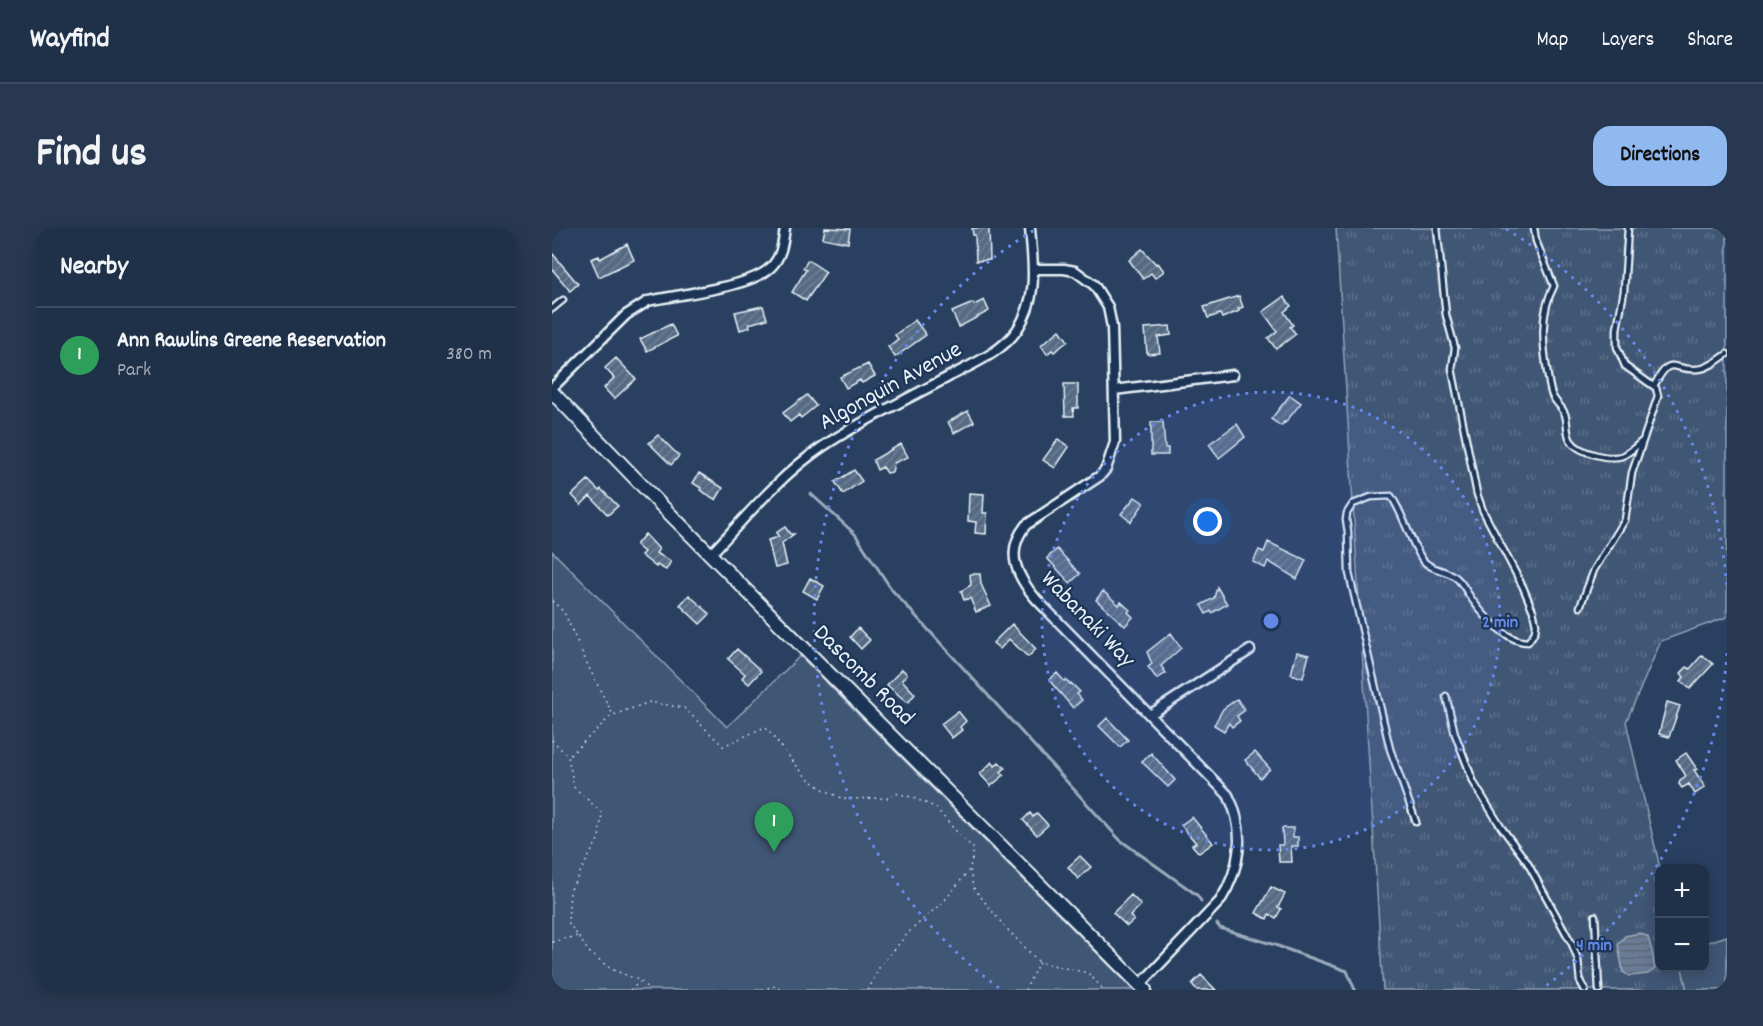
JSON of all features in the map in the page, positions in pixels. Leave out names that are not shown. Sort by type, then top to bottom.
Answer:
[{"type":"main road","name":"Dascomb Road","points":[[552,390],[710,555],[1142,987]]},
{"type":"street","points":[[552,390],[639,304],[736,283],[760,275],[776,261],[783,244],[785,228]]},
{"type":"street","name":"Algonquin Avenue","points":[[710,555],[779,482],[821,448],[980,360],[1009,340],[1024,317],[1034,286],[1030,228]]},
{"type":"street","name":"Wabanaki Way","points":[[1033,269],[1075,271],[1086,277],[1103,296],[1112,327],[1115,442],[1106,469],[1092,482],[1026,525],[1015,542],[1017,570],[1023,584],[1030,592],[1228,795],[1236,811],[1238,849],[1234,877],[1220,901],[1142,987]]},
{"type":"street","points":[[1114,390],[1233,375]]},
{"type":"street","points":[[1150,714],[1250,650]]},
{"type":"lane","points":[[1416,822],[1389,749],[1349,573],[1347,513],[1353,504],[1371,497],[1391,496],[1408,535],[1428,566],[1454,576],[1481,611],[1504,632],[1521,642],[1528,642],[1533,637],[1536,624],[1523,587],[1491,527],[1477,494],[1452,369],[1455,348],[1446,315],[1437,228]]},
{"type":"lane","points":[[1534,228],[1536,241],[1554,286],[1547,303],[1544,333],[1551,394],[1564,413],[1572,444],[1600,456],[1612,458],[1624,455],[1642,441]]},
{"type":"lane","points":[[1580,606],[1594,570],[1625,520],[1632,473],[1658,396],[1654,386],[1625,366],[1617,347],[1617,329],[1624,291],[1628,228]]},
{"type":"lane","points":[[552,309],[563,300]]},
{"type":"lane","points":[[1654,386],[1663,370],[1671,366],[1700,370],[1727,354]]},
{"type":"lane","points":[[1446,696],[1455,734],[1474,783],[1501,827],[1527,862],[1572,944],[1578,960],[1580,981],[1585,990]]},
{"type":"lane","points":[[1595,916],[1599,990]]},
{"type":"path","points":[[552,601],[564,612],[613,715]]},
{"type":"path","points":[[568,756],[613,715],[650,702],[684,708],[723,746],[765,727],[806,777],[843,799],[889,798],[896,793],[935,807],[974,849],[970,868],[973,887],[1004,926],[1039,962],[1088,973],[1104,990]]},
{"type":"path","points":[[552,740],[568,756],[574,787],[602,813],[599,838],[570,891],[568,921],[589,952],[610,969],[641,981],[649,990]]},
{"type":"path","points":[[868,990],[880,966],[910,931],[945,900],[970,868]]},
{"type":"path","points":[[552,942],[578,936]]},
{"type":"path","points":[[1024,990],[1039,962]]},
{"type":"path","points":[[630,990],[641,981]]},
{"type":"path","points":[[762,990],[772,986],[783,990]]},
{"type":"green space","points":[[1336,228],[1727,228],[1727,617],[1661,641],[1626,722],[1659,864],[1655,864],[1655,972],[1683,972],[1687,990],[1383,990]]},
{"type":"green space","points":[[552,551],[727,727],[800,656],[1134,990],[558,990],[552,976]]},
{"type":"green space","points":[[1727,936],[1727,990],[1687,990],[1683,972],[1709,972],[1709,942]]},
{"type":"shaded area","points":[[1640,933],[1648,937],[1655,969],[1648,974],[1629,976],[1623,972],[1618,945],[1625,936]]},
{"type":"building","points":[[825,228],[850,229],[848,243],[823,238]]},
{"type":"building","points":[[972,228],[989,228],[990,260],[976,261],[975,235],[973,235]]},
{"type":"building","points":[[627,244],[634,260],[599,277],[591,259],[599,256],[600,259]]},
{"type":"building","points":[[1142,249],[1164,271],[1155,278],[1151,273],[1143,279],[1129,260]]},
{"type":"building","points":[[552,253],[578,284],[570,291],[552,269]]},
{"type":"building","points":[[808,260],[826,272],[806,301],[792,292],[806,270],[803,268]]},
{"type":"building","points":[[1239,296],[1243,307],[1238,309],[1239,311],[1222,318],[1220,314],[1208,318],[1204,307]]},
{"type":"building","points":[[1284,297],[1291,306],[1284,312],[1293,325],[1290,327],[1296,334],[1276,349],[1268,338],[1277,331],[1263,312]]},
{"type":"building","points":[[984,300],[989,311],[959,327],[952,312]]},
{"type":"building","points":[[763,306],[767,319],[749,324],[750,327],[740,330],[735,312]]},
{"type":"building","points":[[915,320],[926,335],[895,357],[888,347],[898,339],[895,335]]},
{"type":"building","points":[[671,324],[677,336],[647,351],[640,339]]},
{"type":"building","points":[[1170,326],[1171,335],[1158,337],[1160,353],[1147,354],[1145,328]]},
{"type":"building","points":[[1060,330],[1068,341],[1054,352],[1052,350],[1047,354],[1041,345]]},
{"type":"building","points":[[616,358],[636,379],[614,399],[604,388],[614,378],[605,368]]},
{"type":"building","points":[[868,364],[875,376],[862,383],[860,380],[846,388],[840,377]]},
{"type":"building","points":[[1064,384],[1078,384],[1078,408],[1073,408],[1074,416],[1065,416]]},
{"type":"building","points":[[807,395],[816,406],[801,418],[799,415],[790,422],[783,413]]},
{"type":"building","points":[[1290,395],[1301,403],[1281,426],[1271,419]]},
{"type":"building","points":[[968,411],[974,422],[954,433],[948,422]]},
{"type":"building","points":[[1151,422],[1163,422],[1165,448],[1168,448],[1168,455],[1151,455]]},
{"type":"building","points":[[1237,424],[1245,437],[1219,458],[1209,444]]},
{"type":"building","points":[[658,435],[679,456],[671,465],[649,443]]},
{"type":"building","points":[[1058,439],[1069,447],[1055,468],[1043,460]]},
{"type":"building","points":[[901,444],[908,457],[894,463],[892,472],[887,473],[883,467],[877,470],[873,460]]},
{"type":"building","points":[[854,470],[862,481],[843,494],[835,482]]},
{"type":"building","points":[[699,473],[723,488],[716,500],[693,483]]},
{"type":"building","points":[[588,480],[618,506],[608,515],[590,496],[581,505],[572,495]]},
{"type":"building","points":[[969,493],[984,494],[983,513],[987,513],[986,534],[975,533],[976,522],[968,521]]},
{"type":"building","points":[[1135,497],[1144,503],[1131,522],[1121,514]]},
{"type":"building","points":[[785,527],[790,534],[794,534],[782,543],[787,565],[775,568],[768,540],[779,537],[776,533]]},
{"type":"building","points":[[645,534],[659,549],[656,553],[671,561],[666,570],[657,565],[656,567],[641,555],[644,552],[636,545]]},
{"type":"building","points":[[1268,542],[1306,560],[1297,579],[1268,561],[1265,568],[1253,562],[1259,550],[1264,552]]},
{"type":"building","points":[[1057,549],[1080,574],[1070,583],[1047,558]]},
{"type":"building","points":[[970,574],[980,574],[981,584],[991,606],[976,612],[970,598],[964,600],[961,591],[971,585]]},
{"type":"building","points":[[810,578],[824,586],[817,599],[803,591]]},
{"type":"building","points":[[1217,587],[1227,604],[1206,614],[1201,605],[1214,598]]},
{"type":"building","points":[[1103,591],[1119,605],[1121,602],[1130,610],[1128,612],[1133,617],[1125,626],[1096,600]]},
{"type":"building","points":[[689,595],[710,614],[700,624],[680,605]]},
{"type":"building","points":[[1012,624],[1036,649],[1028,657],[1009,639],[1000,649],[993,643]]},
{"type":"building","points":[[858,628],[870,640],[861,649],[850,637]]},
{"type":"building","points":[[1171,633],[1181,648],[1161,666],[1166,673],[1157,679],[1148,667],[1152,664],[1147,652]]},
{"type":"building","points":[[737,649],[761,671],[749,684],[742,678],[745,674],[728,659]]},
{"type":"building","points":[[1297,652],[1309,655],[1303,678],[1291,674]]},
{"type":"building","points":[[1702,655],[1713,664],[1690,689],[1681,681],[1684,677],[1681,673],[1687,667],[1690,669]]},
{"type":"building","points":[[902,669],[907,674],[902,680],[915,694],[908,703],[887,685]]},
{"type":"building","points":[[1057,673],[1080,692],[1077,694],[1082,700],[1073,708],[1049,680]]},
{"type":"building","points":[[1237,699],[1245,710],[1237,716],[1240,721],[1232,727],[1229,723],[1224,731],[1214,725],[1223,709]]},
{"type":"building","points":[[1667,702],[1680,706],[1669,737],[1659,734]]},
{"type":"building","points":[[958,711],[966,721],[960,727],[962,730],[952,738],[941,724]]},
{"type":"building","points":[[1107,718],[1128,740],[1120,747],[1099,726]]},
{"type":"building","points":[[1255,752],[1270,769],[1260,778],[1245,760]]},
{"type":"building","points":[[1151,753],[1175,780],[1168,787],[1142,762]]},
{"type":"building","points":[[1686,753],[1705,787],[1695,794],[1689,784],[1682,788],[1679,784],[1680,780],[1686,776],[1676,760]]},
{"type":"building","points":[[992,762],[995,766],[999,762],[1005,768],[1001,772],[1004,775],[991,786],[980,774]]},
{"type":"building","points":[[1030,813],[1033,817],[1037,813],[1048,825],[1037,835],[1023,820]]},
{"type":"building","points":[[1192,817],[1213,843],[1199,853],[1192,845],[1196,843],[1181,825]]},
{"type":"building","points":[[1282,828],[1293,828],[1293,837],[1298,837],[1298,846],[1291,846],[1292,862],[1279,862],[1278,845],[1283,845]]},
{"type":"building","points":[[1080,856],[1091,867],[1078,879],[1068,867]]},
{"type":"building","points":[[1271,887],[1285,894],[1278,907],[1281,909],[1276,918],[1269,914],[1267,919],[1256,913]]},
{"type":"building","points":[[1131,895],[1141,905],[1130,916],[1134,920],[1127,926],[1113,913]]},
{"type":"building","points":[[1201,975],[1216,990],[1197,990],[1192,984]]},
{"type":"waterway","points":[[811,494],[855,534],[892,590],[1120,840],[1197,895],[1201,901]]},
{"type":"waterway","points":[[1217,924],[1220,928],[1347,971],[1355,990]]},
{"type":"place","name":"Ann Rawlins Greene Reservation","points":[[774,852]]}]
